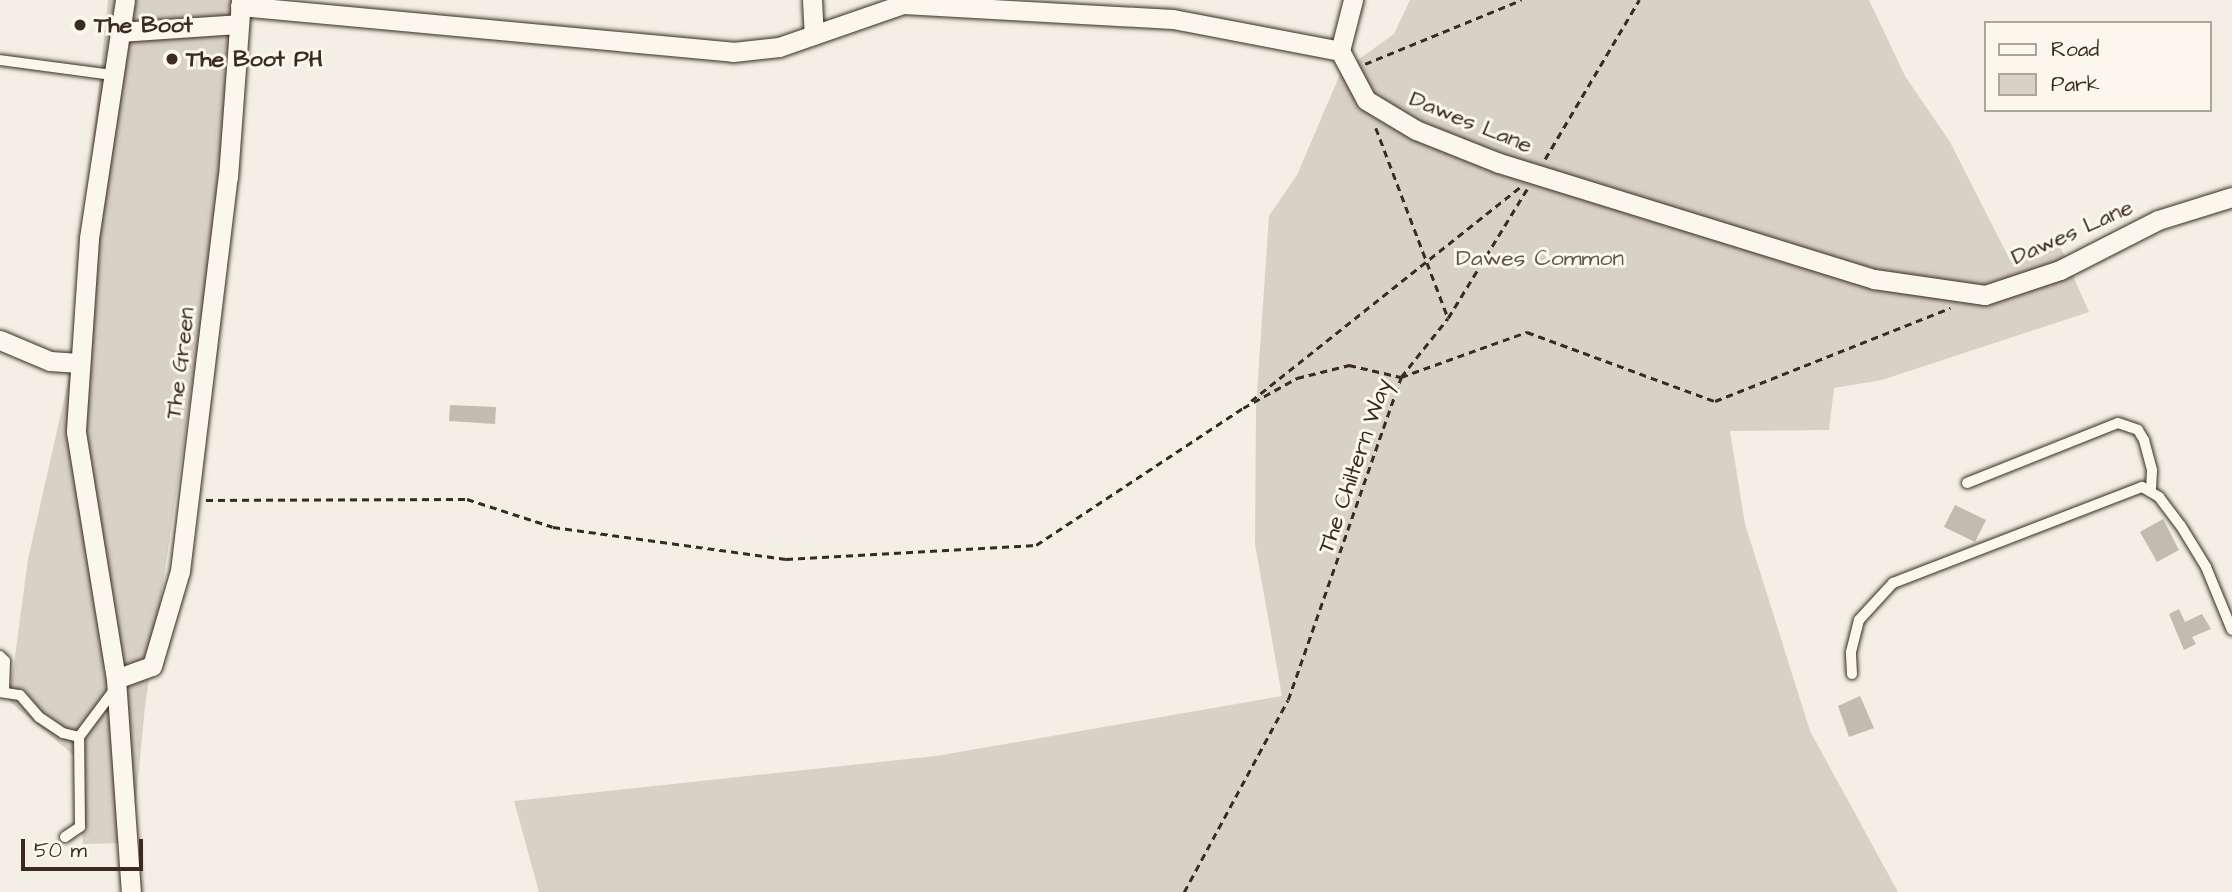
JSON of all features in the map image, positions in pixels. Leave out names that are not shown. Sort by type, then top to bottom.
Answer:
[{"type":"street","points":[[125,0],[89,239],[76,432],[116,683],[131,892]]},
{"type":"street","points":[[811,0],[814,33]]},
{"type":"street","points":[[1353,0],[1340,51],[1366,100]]},
{"type":"street","points":[[119,32],[240,10],[329,7],[733,52],[779,47],[904,4],[1172,19],[1340,51]]},
{"type":"street","name":"The Green","points":[[116,683],[152,666],[180,571],[228,177],[240,10]]},
{"type":"street","name":"Dawes Lane","points":[[1366,100],[1416,130],[1536,174],[1874,279],[1985,295],[2060,270],[2158,220],[2232,197]]},
{"type":"street","points":[[0,341],[50,360],[79,363]]},
{"type":"lane","points":[[0,60],[113,75]]},
{"type":"lane","points":[[1966,483],[2118,423],[2137,430],[2144,440],[2152,470],[2151,490],[2206,567],[2232,630]]},
{"type":"lane","points":[[1852,674],[1851,652],[1859,620],[1893,583],[2124,491],[2151,490]]},
{"type":"lane","points":[[0,656],[5,661],[2,691],[20,695],[63,733],[79,737]]},
{"type":"lane","points":[[65,837],[80,827],[79,737],[116,683]]},
{"type":"path","points":[[1350,70],[1521,0]]},
{"type":"path","name":"The Chiltern Way","points":[[1184,892],[1289,700],[1401,377],[1448,318],[1639,0]]},
{"type":"path","points":[[1366,100],[1448,318]]},
{"type":"path","points":[[1243,408],[1536,174]]},
{"type":"path","points":[[188,500],[467,499],[553,527],[786,559],[1036,545],[1243,408],[1297,378],[1349,365],[1401,377],[1528,332],[1715,401],[1985,295]]},
{"type":"green space","points":[[108,0],[234,0],[220,197],[145,706],[132,843],[83,844],[76,757],[9,701],[28,559],[68,382]]},
{"type":"green space","name":"Dawes Common","points":[[1410,0],[1869,0],[1905,76],[1950,142],[2010,260],[2060,246],[2089,312],[1882,380],[1834,388],[1829,430],[1730,431],[1745,524],[1810,731],[1898,892],[539,892],[514,801],[936,756],[1282,696],[1255,544],[1256,407],[1269,216],[1297,175],[1341,72],[1394,34]]},
{"type":"building","points":[[450,405],[496,407],[495,424],[449,421]]},
{"type":"building","points":[[1955,505],[1986,520],[1975,542],[1944,527]]},
{"type":"building","points":[[2163,519],[2179,550],[2157,562],[2140,532]]},
{"type":"building","points":[[2179,609],[2185,622],[2202,614],[2211,629],[2192,637],[2196,644],[2184,650],[2169,614]]},
{"type":"building","points":[[1860,696],[1874,728],[1849,737],[1838,706]]},
{"type":"place","name":"The Boot","points":[[80,25]]},
{"type":"place","name":"The Boot PH","points":[[172,59]]}]
